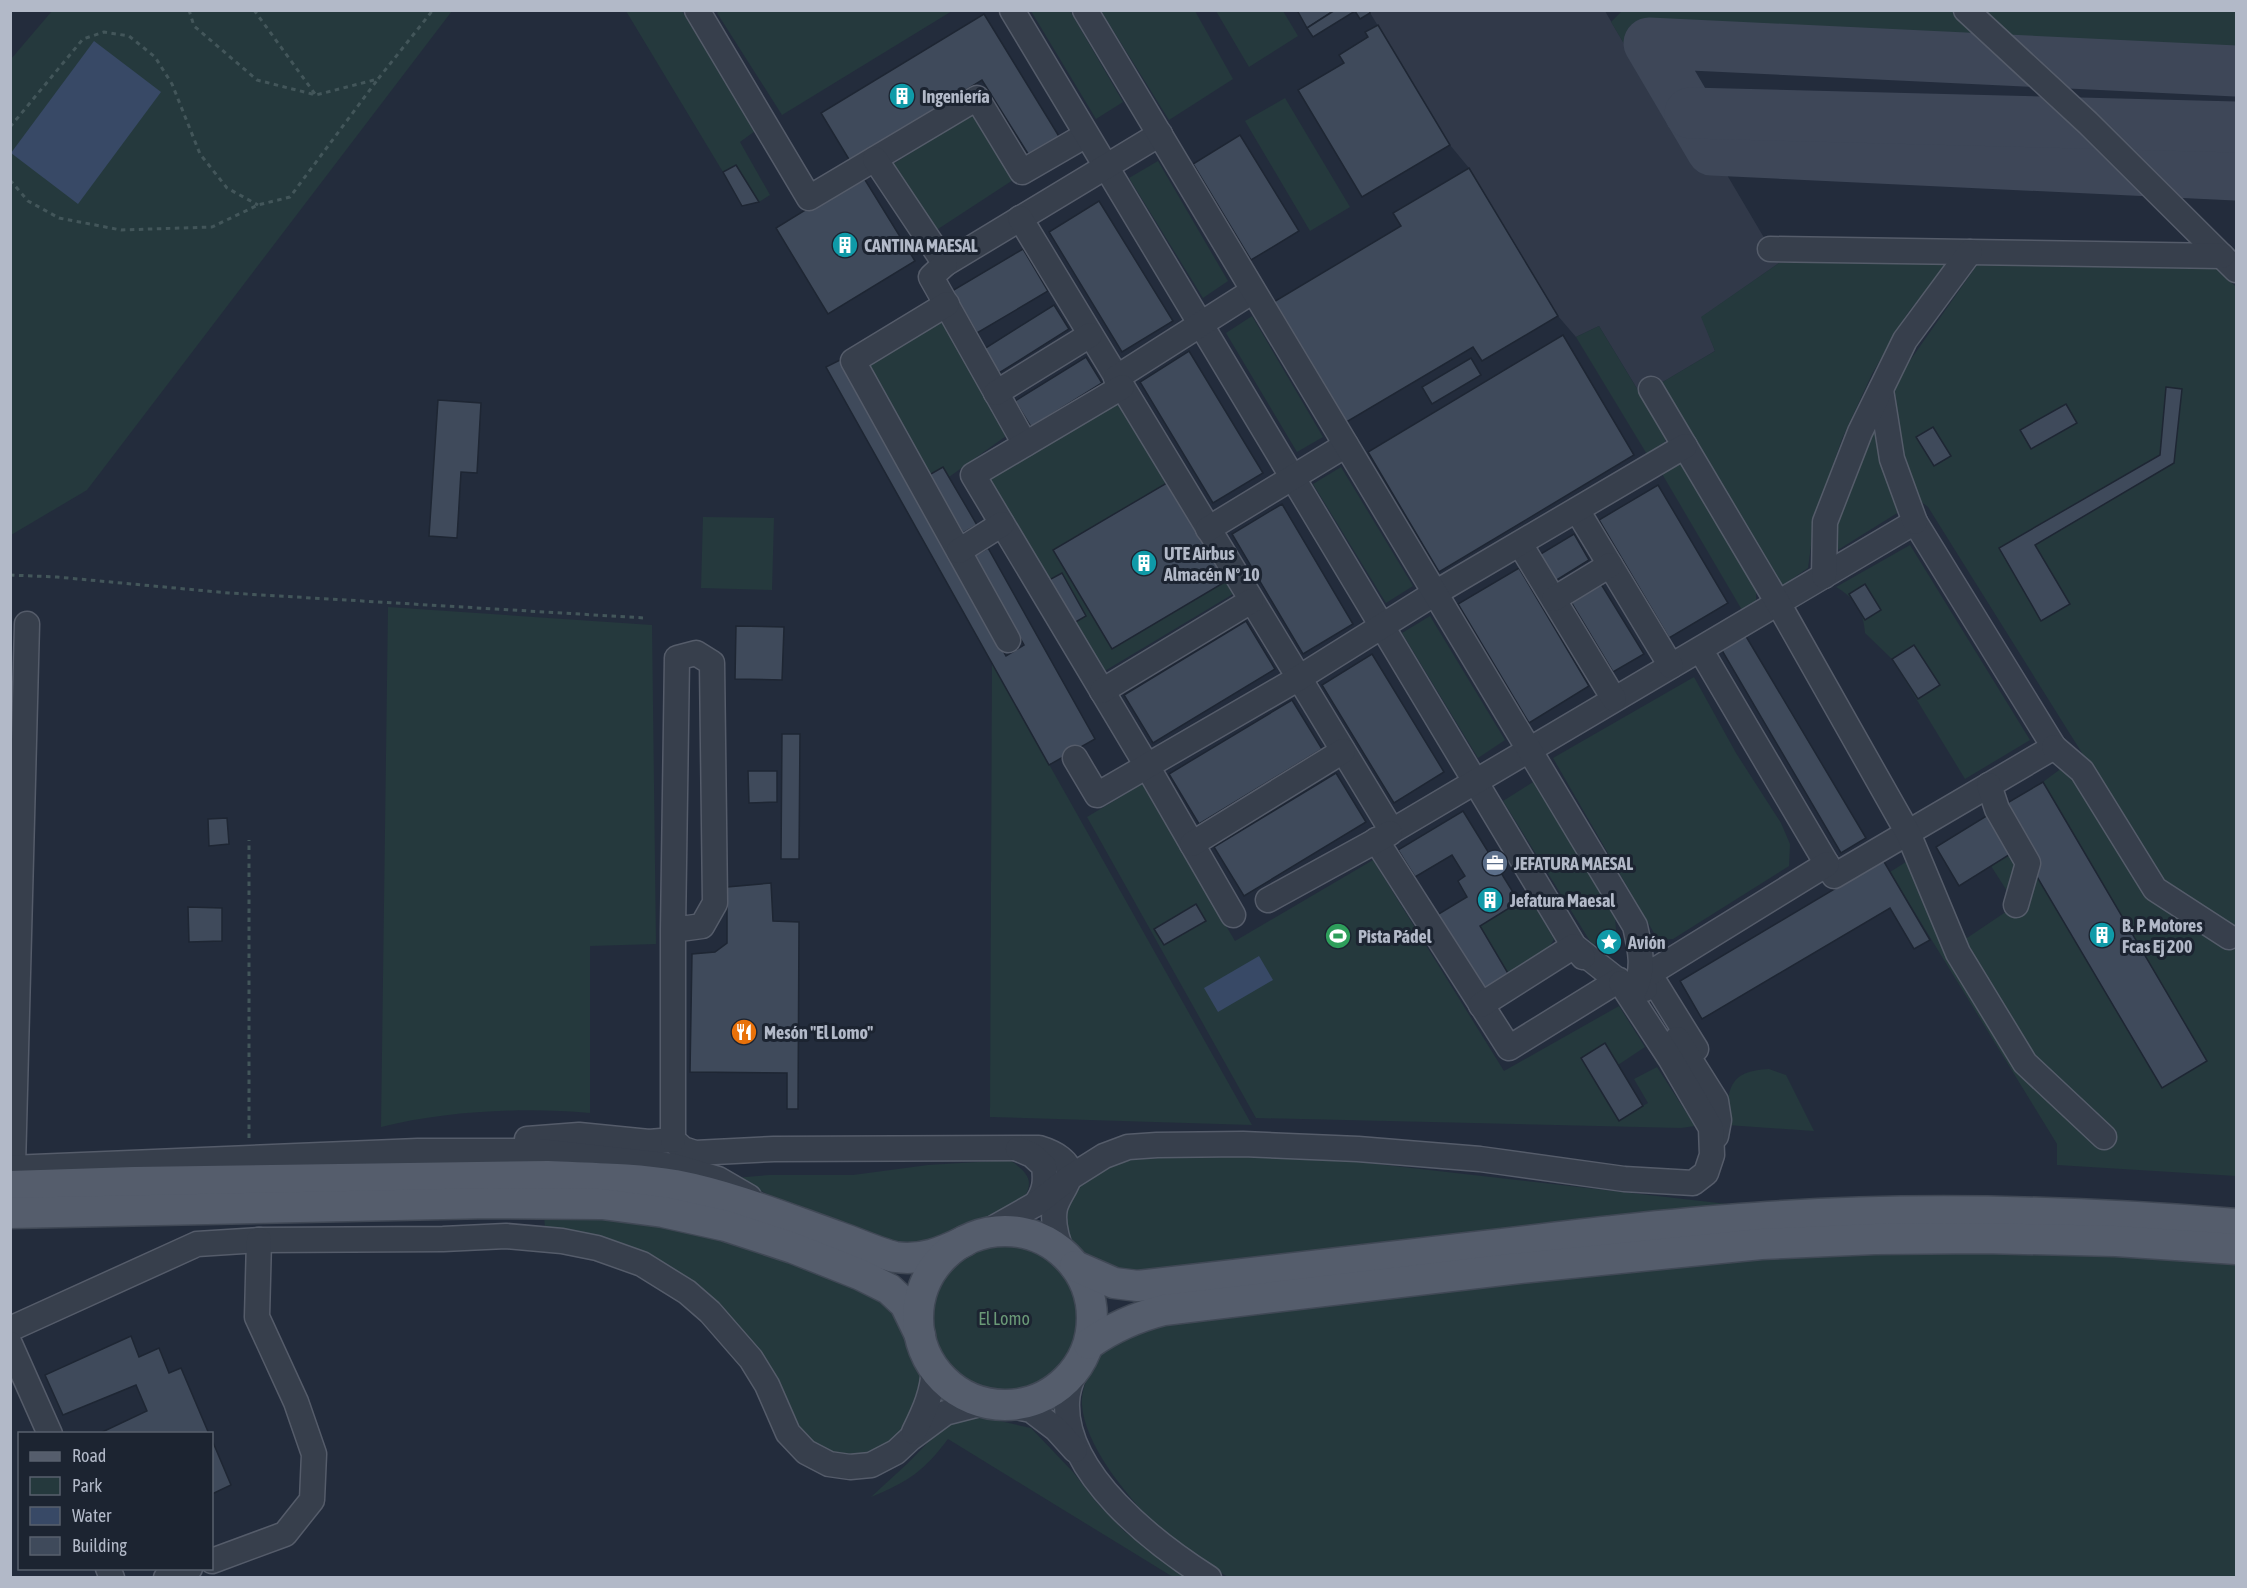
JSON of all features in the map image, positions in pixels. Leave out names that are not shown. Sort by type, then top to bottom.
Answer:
[{"type":"main road","points":[[12,1174],[134,1182],[548,1176],[674,1185],[779,1214],[895,1257],[922,1257],[1001,1231],[1032,1235],[1047,1242],[1069,1260],[1114,1283],[1138,1286],[1625,1230],[1756,1218],[1874,1212],[1985,1211],[2113,1214],[2236,1224]]},
{"type":"main road","points":[[10,1213],[490,1203],[602,1204],[663,1212],[726,1226],[793,1248],[890,1289],[905,1304],[937,1373],[957,1392],[995,1404],[1023,1404],[1043,1397],[1060,1386],[1075,1371],[1089,1344],[1092,1321],[1091,1301],[1084,1281],[1069,1260]]},
{"type":"main road","points":[[920,1335],[918,1310],[927,1280],[940,1261],[974,1238]]},
{"type":"main road","points":[[1089,1344],[1116,1326],[1164,1310],[1534,1267],[1761,1244],[1875,1239],[1983,1238],[2116,1241],[2236,1249]]},
{"type":"street","points":[[697,10],[809,198],[977,98],[1043,204]]},
{"type":"street","points":[[974,1238],[1036,1204],[1069,1178],[1104,1156],[1128,1147],[1156,1144],[1232,1144],[1358,1149],[1480,1159],[1624,1179],[1693,1183],[1706,1173],[1719,1120],[1716,1101],[1626,979],[1574,946],[1012,10]]},
{"type":"street","points":[[1085,10],[1635,926],[1619,1006],[1712,1155]]},
{"type":"street","points":[[1966,10],[2088,123],[2229,263]]},
{"type":"street","points":[[1025,444],[931,277],[945,264],[1160,134]]},
{"type":"street","points":[[1022,172],[1086,135]]},
{"type":"street","points":[[875,159],[945,264]]},
{"type":"street","points":[[1020,218],[1343,751],[1384,836],[1481,1005],[1509,1048],[1827,864]]},
{"type":"street","points":[[1770,249],[1970,252],[2229,263]]},
{"type":"street","points":[[1824,576],[1825,522],[1860,432],[1905,340],[1970,252]]},
{"type":"street","points":[[1233,915],[973,475],[1025,444],[1119,382],[1200,324],[1253,291]]},
{"type":"street","points":[[947,304],[853,361],[1008,640]]},
{"type":"street","points":[[996,393],[1090,335]]},
{"type":"street","points":[[1651,389],[1778,603],[1908,833],[1958,953],[2025,1063],[2104,1137]]},
{"type":"street","points":[[1881,390],[1892,459],[1915,522],[2054,747],[2082,771],[2155,889],[2229,937]]},
{"type":"street","points":[[1208,529],[1346,445]]},
{"type":"street","points":[[1075,758],[1097,795],[1299,678],[1435,593],[1685,446]]},
{"type":"street","points":[[1577,510],[1671,666]]},
{"type":"street","points":[[1268,900],[1475,783],[1915,522]]},
{"type":"street","points":[[959,551],[1002,524]]},
{"type":"street","points":[[1520,544],[1614,699]]},
{"type":"street","points":[[1554,599],[1610,565]]},
{"type":"street","points":[[1102,691],[1251,601]]},
{"type":"street","points":[[27,624],[12,1174],[249,1158],[418,1151],[539,1151],[674,1166],[718,1179],[779,1214]]},
{"type":"street","points":[[1700,649],[1834,876],[2054,747]]},
{"type":"street","points":[[673,930],[702,926],[715,903],[712,663],[696,653],[677,658],[673,930],[673,1140]]},
{"type":"street","points":[[1192,844],[1343,751]]},
{"type":"street","points":[[1989,785],[1997,809],[2028,863],[2016,905]]},
{"type":"street","points":[[1481,1005],[1574,946]]},
{"type":"street","points":[[1626,979],[1711,1128],[1712,1155]]},
{"type":"street","points":[[418,1151],[529,1138],[579,1136],[650,1142],[673,1140],[683,1149],[695,1153],[774,1149],[1039,1148],[1061,1158],[1067,1166],[1069,1178],[1055,1210],[1057,1241],[1069,1260]]},
{"type":"street","points":[[1016,1148],[1032,1155],[1044,1166],[1046,1182],[1043,1193],[1036,1204]]},
{"type":"street","points":[[10,1329],[197,1244],[259,1240],[443,1239],[506,1236],[562,1241],[597,1248],[642,1264],[666,1277],[710,1312],[751,1359],[788,1433],[806,1452],[829,1464],[850,1467],[871,1465],[896,1452],[945,1413],[995,1404],[1031,1410],[1056,1429],[1086,1464],[1106,1493],[1130,1518],[1182,1560],[1209,1578]]},
{"type":"street","points":[[213,1561],[285,1533],[312,1500],[314,1454],[296,1402],[257,1317],[259,1240]]},
{"type":"street","points":[[10,1344],[49,1432]]},
{"type":"street","points":[[911,1438],[928,1405],[933,1386],[934,1367]]},
{"type":"street","points":[[1075,1371],[1068,1389],[1067,1416],[1073,1439],[1086,1464]]},
{"type":"street","points":[[165,1578],[187,1570]]},
{"type":"path","points":[[189,10],[195,26],[257,80],[316,95],[378,79]]},
{"type":"path","points":[[254,10],[316,95]]},
{"type":"path","points":[[10,180],[28,201],[59,218],[121,230],[212,227],[258,205],[290,198],[378,79],[433,10]]},
{"type":"path","points":[[10,127],[83,39],[104,32],[129,36],[155,57],[172,84],[201,154],[227,188],[258,205]]},
{"type":"path","points":[[10,575],[57,577],[229,593],[645,618]]},
{"type":"path","points":[[249,840],[249,1158]]},
{"type":"shaded area","points":[[1369,11],[1605,11],[1626,47],[1649,43],[1779,263],[1702,317],[1715,351],[1641,395],[1599,326],[1576,337],[1558,316],[1469,168],[1450,145]]},
{"type":"green space","points":[[721,10],[952,11],[782,115],[717,13]]},
{"type":"green space","points":[[1623,10],[2236,11],[2236,69],[1955,60],[1649,43],[1626,47],[1611,22]]},
{"type":"green space","points":[[52,11],[452,11],[87,490],[11,535],[11,59]]},
{"type":"green space","points":[[626,11],[682,11],[755,131],[740,142],[770,195],[759,202],[736,165],[723,172]]},
{"type":"green space","points":[[1031,11],[1070,11],[1123,102],[1096,119]]},
{"type":"green space","points":[[1101,11],[1195,11],[1233,79],[1169,120]]},
{"type":"green space","points":[[1216,11],[1283,11],[1298,36],[1249,67]]},
{"type":"green space","points":[[1285,98],[1350,207],[1310,231],[1245,121]]},
{"type":"green space","points":[[974,113],[1013,180],[935,231],[893,164]]},
{"type":"green space","points":[[1158,161],[1228,281],[1203,298],[1129,178]]},
{"type":"green space","points":[[1950,261],[1907,314],[1872,374],[1842,439],[1815,516],[1808,568],[1782,586],[1661,383],[1715,351],[1701,317],[1779,263]]},
{"type":"green space","points":[[1977,265],[2216,267],[2236,287],[2236,1176],[2057,1165],[2057,1144],[1890,872],[1917,855],[1967,938],[2016,905],[1991,866],[2012,853],[1997,809],[2043,782],[2082,753],[1928,507],[1903,488],[1884,406],[1909,362]]},
{"type":"green space","points":[[1252,316],[1323,437],[1297,452],[1226,333]]},
{"type":"green space","points":[[941,320],[1006,436],[949,477],[929,475],[868,365]]},
{"type":"green space","points":[[1599,326],[1665,435],[1665,445],[1648,456],[1576,337]]},
{"type":"green space","points":[[1119,403],[1233,594],[1103,672],[1074,623],[1086,616],[1062,574],[1049,580],[988,481]]},
{"type":"green space","points":[[1877,415],[1902,510],[1833,553],[1834,535],[1843,500],[1855,465]]},
{"type":"green space","points":[[1675,462],[1683,464],[1756,590],[1756,602],[1742,610],[1661,472]]},
{"type":"green space","points":[[1341,467],[1413,586],[1386,603],[1313,484]]},
{"type":"green space","points":[[703,517],[774,518],[772,590],[701,588]]},
{"type":"green space","points":[[1910,545],[2030,740],[1965,779],[1892,659],[1865,633],[1863,618],[1853,600],[1836,587]]},
{"type":"green space","points":[[388,607],[652,625],[656,944],[590,946],[590,1113],[538,1110],[485,1112],[432,1117],[381,1127]]},
{"type":"green space","points":[[1430,616],[1505,740],[1478,758],[1402,633]]},
{"type":"green space","points":[[992,663],[1252,1125],[990,1117]]},
{"type":"green space","points":[[1694,677],[1736,753],[1781,823],[1790,844],[1789,866],[1673,939],[1658,940],[1553,758]]},
{"type":"green space","points":[[1533,782],[1615,916],[1616,930],[1593,946],[1503,801]]},
{"type":"green space","points":[[1142,784],[1235,941],[1373,860],[1504,1071],[1619,1006],[1645,1047],[1618,1065],[1605,1043],[1581,1058],[1618,1120],[1648,1103],[1634,1079],[1657,1067],[1695,1126],[1681,1128],[1256,1118],[1087,817]]},
{"type":"green space","points":[[1528,895],[1554,939],[1548,950],[1509,975],[1480,926]]},
{"type":"green space","points":[[1769,1069],[1786,1075],[1814,1131],[1727,1125],[1729,1092],[1733,1084],[1745,1074]]},
{"type":"green space","points":[[1195,1155],[1306,1156],[1736,1205],[1132,1275],[1094,1260],[1072,1239],[1066,1227],[1067,1202],[1073,1190],[1096,1170],[1132,1158]]},
{"type":"green space","points":[[1010,1160],[1026,1174],[1028,1179],[1028,1189],[1021,1203],[921,1245],[890,1245],[780,1200],[734,1178],[769,1175],[853,1175],[928,1165]]},
{"type":"green space","points":[[544,1215],[589,1217],[669,1226],[727,1240],[802,1265],[883,1301],[901,1323],[905,1340],[920,1373],[920,1394],[911,1421],[892,1442],[865,1454],[841,1455],[820,1448],[804,1437],[723,1312],[545,1229]]},
{"type":"green space","name":"El Lomo","points":[[1004,1243],[1033,1249],[1057,1265],[1073,1289],[1079,1318],[1073,1347],[1057,1371],[1033,1387],[1004,1393],[975,1387],[951,1371],[935,1347],[929,1318],[935,1289],[951,1265],[975,1249]]},
{"type":"green space","points":[[1877,1250],[2073,1252],[2236,1263],[2236,1577],[1228,1577],[1189,1554],[1174,1542],[1122,1487],[1095,1445],[1086,1424],[1082,1405],[1086,1382],[1098,1358],[1121,1341],[1158,1326],[1753,1256]]},
{"type":"green space","points":[[973,1415],[1031,1428],[1125,1532],[1187,1577],[1173,1577],[948,1439],[914,1474],[871,1497],[944,1426]]},
{"type":"water","points":[[94,41],[161,92],[78,204],[11,153]]},
{"type":"water","points":[[1259,956],[1273,980],[1218,1012],[1204,988]]},
{"type":"building","points":[[1297,10],[1335,10],[1307,28]]},
{"type":"building","points":[[1335,10],[1369,10],[1370,13],[1360,19],[1355,11],[1313,37],[1307,28]]},
{"type":"building","name":"Ingeniería","points":[[984,14],[1060,138],[1030,157],[982,80],[850,161],[821,113]]},
{"type":"building","points":[[1378,25],[1450,145],[1362,197],[1298,90],[1344,63],[1339,55],[1368,37],[1365,32]]},
{"type":"building","points":[[1240,135],[1299,231],[1251,260],[1193,164]]},
{"type":"building","points":[[736,165],[759,202],[742,206],[723,172]]},
{"type":"building","points":[[1469,168],[1558,316],[1482,361],[1473,347],[1343,424],[1272,303],[1401,226],[1393,213]]},
{"type":"building","name":"CANTINA MAESAL","points":[[862,175],[915,261],[828,314],[776,228]]},
{"type":"building","points":[[1099,201],[1173,321],[1122,352],[1049,232]]},
{"type":"building","points":[[1023,249],[1048,291],[977,333],[952,291]]},
{"type":"building","points":[[1054,305],[1069,329],[999,373],[984,349]]},
{"type":"building","points":[[1563,335],[1634,455],[1439,572],[1368,452]]},
{"type":"building","points":[[1189,351],[1263,473],[1213,503],[1140,382]]},
{"type":"building","points":[[1086,357],[1102,383],[1031,427],[1015,401]]},
{"type":"building","points":[[1471,358],[1481,375],[1432,404],[1422,387]]},
{"type":"building","points":[[840,360],[1006,656],[1024,645],[974,556],[988,548],[1095,739],[1049,765],[826,367]]},
{"type":"building","points":[[2166,387],[2182,389],[2174,463],[2035,545],[2070,604],[2041,621],[1999,548],[2160,455]]},
{"type":"building","points":[[438,400],[481,403],[477,473],[461,472],[457,538],[429,536]]},
{"type":"building","points":[[2066,404],[2077,423],[2031,449],[2020,430]]},
{"type":"building","points":[[1933,427],[1951,456],[1934,466],[1916,437]]},
{"type":"building","points":[[943,467],[977,525],[963,533],[929,475]]},
{"type":"building","name":"UTE Airbus Almacén Nº 10","points":[[1177,477],[1235,576],[1112,649],[1053,550]]},
{"type":"building","points":[[1658,485],[1728,603],[1669,638],[1599,520]]},
{"type":"building","points":[[1282,504],[1353,624],[1303,654],[1232,534]]},
{"type":"building","points":[[1574,534],[1589,560],[1555,581],[1539,555]]},
{"type":"building","points":[[1519,568],[1589,686],[1529,723],[1458,604]]},
{"type":"building","points":[[1062,573],[1086,616],[1074,623],[1049,580]]},
{"type":"building","points":[[1601,584],[1644,654],[1613,672],[1571,602]]},
{"type":"building","points":[[1865,584],[1881,610],[1865,620],[1849,594]]},
{"type":"building","points":[[1246,621],[1275,669],[1153,743],[1124,695]]},
{"type":"building","points":[[736,626],[784,627],[782,680],[735,679]]},
{"type":"building","points":[[1744,633],[1866,838],[1841,853],[1720,647]]},
{"type":"building","points":[[1914,645],[1940,685],[1918,699],[1892,659]]},
{"type":"building","points":[[1372,654],[1444,772],[1394,803],[1322,685]]},
{"type":"building","points":[[1292,700],[1322,749],[1199,824],[1169,774]]},
{"type":"building","points":[[782,734],[800,734],[799,859],[781,859]]},
{"type":"building","points":[[748,771],[777,771],[777,802],[749,803]]},
{"type":"building","points":[[1336,773],[1366,822],[1244,896],[1214,847]]},
{"type":"building","name":"B. P. Motores Fcas Ej 200","points":[[2043,782],[2207,1061],[2162,1088],[1997,809]]},
{"type":"building","name":"Jefatura Maesal","points":[[1463,811],[1519,902],[1480,926],[1509,975],[1483,990],[1437,915],[1467,897],[1458,881],[1465,876],[1452,855],[1415,877],[1398,850]]},
{"type":"building","points":[[1988,815],[2012,853],[1959,886],[1936,847]]},
{"type":"building","points":[[227,818],[229,844],[209,846],[208,819]]},
{"type":"building","points":[[1883,860],[1930,940],[1914,949],[1890,908],[1702,1019],[1680,981]]},
{"type":"building","name":"Mesón \"El Lomo\"","points":[[771,883],[773,921],[799,922],[798,1109],[787,1109],[787,1073],[690,1072],[692,954],[715,952],[727,943],[727,887]]},
{"type":"building","points":[[1196,904],[1206,921],[1164,945],[1154,929]]},
{"type":"building","points":[[188,907],[222,908],[222,941],[189,942]]},
{"type":"building","points":[[1605,1043],[1643,1106],[1619,1121],[1581,1058]]},
{"type":"building","points":[[131,1336],[139,1357],[159,1348],[169,1373],[181,1368],[208,1432],[102,1432],[147,1411],[136,1385],[63,1415],[45,1375]]},
{"type":"building","points":[[213,1442],[231,1485],[213,1494]]},
{"type":"taxiway","points":[[2236,71],[1649,43],[1712,150],[2236,175]]},
{"type":"taxiway","points":[[1690,113],[2236,127]]},
{"type":"place","name":"Ingeniería","points":[[902,96]]},
{"type":"place","name":"CANTINA MAESAL","points":[[845,245]]},
{"type":"place","name":"UTE Airbus Almacén Nº 10","points":[[1144,563]]},
{"type":"place","name":"JEFATURA MAESAL","points":[[1495,863]]},
{"type":"place","name":"Jefatura Maesal","points":[[1490,900]]},
{"type":"place","name":"B. P. Motores Fcas Ej 200","points":[[2102,935]]},
{"type":"place","name":"Pista Pádel","points":[[1338,936]]},
{"type":"place","name":"Avión","points":[[1609,942]]},
{"type":"place","name":"Mesón \"El Lomo\"","points":[[744,1032]]}]
